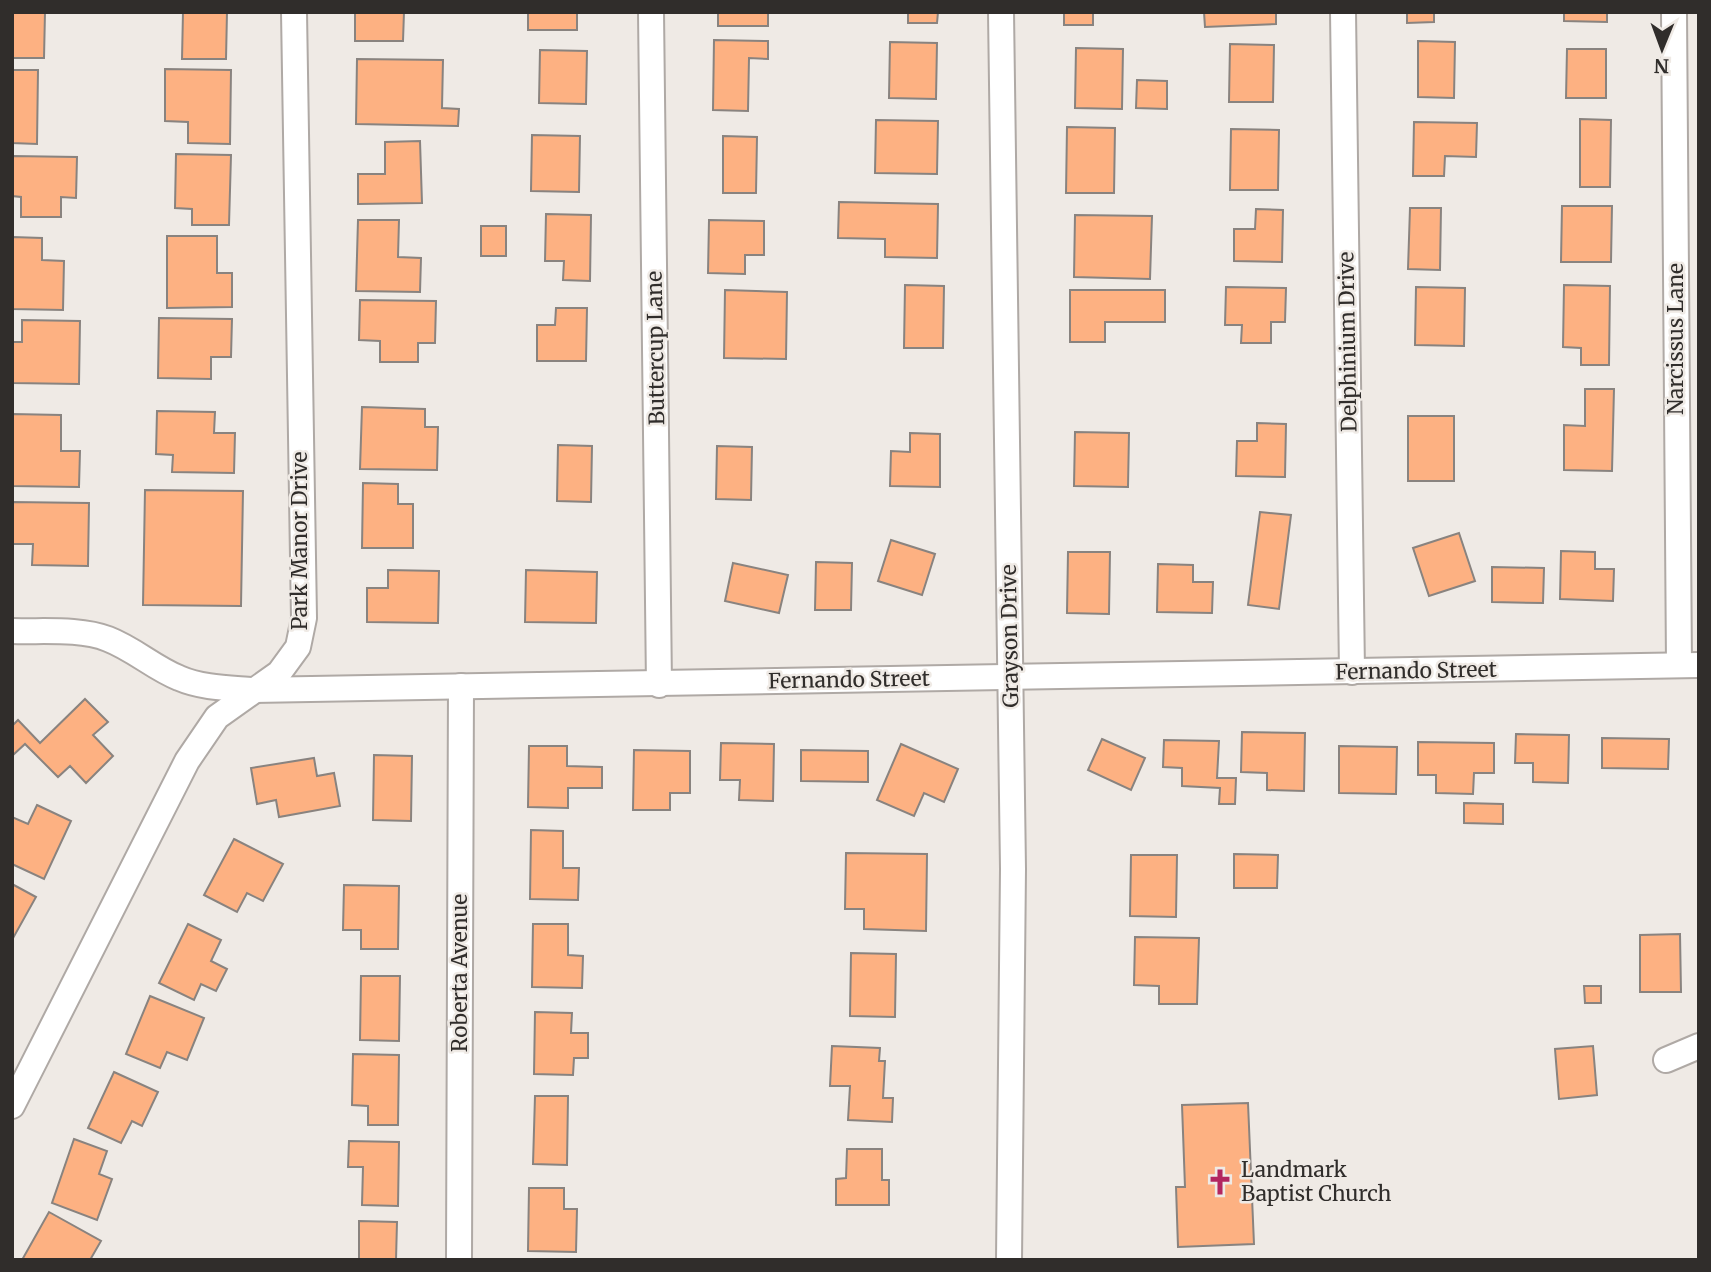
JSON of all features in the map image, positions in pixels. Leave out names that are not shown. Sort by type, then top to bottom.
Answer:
[{"type":"street","name":"Park Manor Drive","points":[[12,1107],[187,761],[217,717],[279,673],[298,647],[304,618],[294,12]]},
{"type":"street","name":"Buttercup Lane","points":[[651,12],[659,685]]},
{"type":"street","name":"Grayson Drive","points":[[1001,12],[1013,883],[1009,1260]]},
{"type":"street","name":"Delphinium Drive","points":[[1343,12],[1352,672]]},
{"type":"street","name":"Narcissus Lane","points":[[1674,12],[1689,665]]},
{"type":"street","name":"Fernando Street","points":[[12,631],[70,632],[106,638],[178,678],[207,687],[253,690],[1689,665]]},
{"type":"street","name":"Roberta Avenue","points":[[459,1260],[461,686]]},
{"type":"street","points":[[1666,1060],[1699,1046]]},
{"type":"building","points":[[12,12],[45,12],[44,58],[12,58]]},
{"type":"building","points":[[183,12],[227,12],[226,59],[182,59]]},
{"type":"building","points":[[355,12],[404,12],[403,41],[355,41]]},
{"type":"building","points":[[528,12],[577,12],[577,30],[528,30]]},
{"type":"building","points":[[718,12],[768,12],[768,26],[718,26]]},
{"type":"building","points":[[908,12],[938,12],[937,23],[908,23]]},
{"type":"building","points":[[1064,12],[1093,12],[1093,25],[1064,25]]},
{"type":"building","points":[[1204,12],[1276,12],[1276,24],[1205,27]]},
{"type":"building","points":[[1407,12],[1434,12],[1434,22],[1407,23]]},
{"type":"building","points":[[1564,12],[1607,12],[1607,22],[1564,21]]},
{"type":"building","points":[[714,40],[768,41],[768,59],[749,58],[748,111],[713,110]]},
{"type":"building","points":[[1418,41],[1455,42],[1454,98],[1418,97]]},
{"type":"building","points":[[890,42],[937,43],[936,99],[889,98]]},
{"type":"building","points":[[1230,44],[1274,45],[1273,102],[1229,102]]},
{"type":"building","points":[[1076,48],[1123,49],[1122,109],[1075,108]]},
{"type":"building","points":[[1567,49],[1606,49],[1606,98],[1566,98]]},
{"type":"building","points":[[540,50],[587,51],[586,104],[539,103]]},
{"type":"building","points":[[357,59],[443,60],[442,108],[459,109],[458,126],[356,124]]},
{"type":"building","points":[[165,69],[231,70],[230,144],[188,143],[188,122],[165,121]]},
{"type":"building","points":[[12,70],[38,70],[37,144],[12,143]]},
{"type":"building","points":[[1137,80],[1167,81],[1167,109],[1136,108]]},
{"type":"building","points":[[1580,119],[1611,120],[1610,187],[1580,187]]},
{"type":"building","points":[[876,120],[938,121],[937,174],[875,173]]},
{"type":"building","points":[[1414,122],[1477,123],[1476,157],[1445,156],[1444,176],[1413,176]]},
{"type":"building","points":[[1067,127],[1115,128],[1114,193],[1066,193]]},
{"type":"building","points":[[1231,129],[1279,130],[1278,190],[1230,190]]},
{"type":"building","points":[[532,135],[580,136],[579,192],[531,191]]},
{"type":"building","points":[[723,136],[757,137],[756,193],[723,193]]},
{"type":"building","points":[[420,141],[422,203],[358,204],[358,174],[385,174],[385,142]]},
{"type":"building","points":[[176,154],[231,155],[229,225],[192,225],[192,209],[175,208]]},
{"type":"building","points":[[12,156],[77,157],[76,198],[61,197],[61,217],[21,217],[21,197],[12,196]]},
{"type":"building","points":[[839,202],[938,204],[937,258],[885,257],[885,239],[838,238]]},
{"type":"building","points":[[1562,206],[1612,206],[1611,262],[1561,262]]},
{"type":"building","points":[[1410,208],[1441,208],[1440,270],[1408,269]]},
{"type":"building","points":[[1256,209],[1283,210],[1282,262],[1234,261],[1234,229],[1255,229]]},
{"type":"building","points":[[546,214],[591,215],[590,281],[563,280],[564,261],[545,261]]},
{"type":"building","points":[[1075,215],[1152,216],[1150,279],[1074,277]]},
{"type":"building","points":[[358,220],[399,220],[398,257],[421,258],[420,292],[356,291]]},
{"type":"building","points":[[709,220],[764,221],[764,255],[745,255],[745,274],[708,273]]},
{"type":"building","points":[[481,226],[506,226],[506,256],[481,256]]},
{"type":"building","points":[[167,236],[217,236],[217,273],[232,273],[232,307],[167,308]]},
{"type":"building","points":[[12,237],[42,238],[42,260],[64,261],[63,310],[12,309]]},
{"type":"building","points":[[905,285],[944,286],[943,348],[904,348]]},
{"type":"building","points":[[1564,285],[1610,286],[1609,365],[1581,365],[1581,348],[1563,347]]},
{"type":"building","points":[[1226,287],[1286,288],[1285,322],[1271,322],[1271,343],[1241,343],[1242,325],[1225,325]]},
{"type":"building","points":[[1416,287],[1465,288],[1464,346],[1415,345]]},
{"type":"building","points":[[725,290],[787,292],[786,359],[724,358]]},
{"type":"building","points":[[1070,290],[1165,290],[1165,322],[1105,322],[1105,342],[1070,342]]},
{"type":"building","points":[[360,300],[436,301],[435,343],[418,343],[418,362],[380,362],[380,341],[359,340]]},
{"type":"building","points":[[556,308],[587,308],[586,361],[537,361],[537,325],[555,325]]},
{"type":"building","points":[[159,318],[232,319],[231,357],[211,357],[211,379],[158,378]]},
{"type":"building","points":[[22,320],[80,321],[79,384],[12,383],[12,342],[22,342]]},
{"type":"building","points":[[1585,389],[1614,389],[1612,471],[1564,470],[1564,425],[1585,426]]},
{"type":"building","points":[[362,407],[425,409],[425,427],[438,427],[437,470],[360,469]]},
{"type":"building","points":[[157,411],[215,412],[214,433],[235,433],[234,473],[172,472],[173,455],[156,454]]},
{"type":"building","points":[[12,414],[61,415],[61,451],[80,451],[79,487],[12,486]]},
{"type":"building","points":[[1408,416],[1454,416],[1454,481],[1408,481]]},
{"type":"building","points":[[1257,423],[1286,424],[1285,477],[1236,476],[1237,441],[1257,441]]},
{"type":"building","points":[[1075,432],[1129,433],[1128,487],[1074,486]]},
{"type":"building","points":[[910,433],[940,434],[940,487],[890,486],[891,451],[910,452]]},
{"type":"building","points":[[558,445],[592,446],[591,502],[557,501]]},
{"type":"building","points":[[717,446],[752,447],[751,500],[716,499]]},
{"type":"building","points":[[363,483],[398,484],[398,504],[413,504],[413,548],[362,548]]},
{"type":"building","points":[[145,490],[243,491],[241,606],[143,605]]},
{"type":"building","points":[[12,502],[89,503],[88,566],[32,565],[33,544],[12,544]]},
{"type":"building","points":[[1260,512],[1291,515],[1279,609],[1248,605]]},
{"type":"building","points":[[1459,533],[1475,581],[1429,596],[1413,548]]},
{"type":"building","points":[[891,540],[935,554],[922,595],[878,581]]},
{"type":"building","points":[[1561,551],[1595,552],[1595,569],[1614,569],[1613,601],[1560,599]]},
{"type":"building","points":[[1068,552],[1110,552],[1109,614],[1067,613]]},
{"type":"building","points":[[816,562],[852,563],[851,610],[815,610]]},
{"type":"building","points":[[733,563],[788,575],[779,613],[725,601]]},
{"type":"building","points":[[1158,564],[1193,565],[1193,582],[1213,582],[1212,613],[1157,612]]},
{"type":"building","points":[[1492,567],[1544,568],[1543,603],[1492,602]]},
{"type":"building","points":[[388,570],[439,571],[438,623],[367,622],[367,588],[388,588]]},
{"type":"building","points":[[526,570],[597,572],[596,623],[525,622]]},
{"type":"building","points":[[85,699],[108,722],[93,735],[113,756],[86,783],[70,766],[58,777],[25,744],[12,756],[12,726],[18,720],[40,743]]},
{"type":"building","points":[[1242,732],[1305,733],[1304,791],[1267,790],[1267,773],[1241,772]]},
{"type":"building","points":[[1516,734],[1569,735],[1568,783],[1533,782],[1533,763],[1515,763]]},
{"type":"building","points":[[1602,738],[1669,739],[1668,769],[1602,768]]},
{"type":"building","points":[[1102,739],[1145,758],[1131,790],[1088,770]]},
{"type":"building","points":[[1164,740],[1219,741],[1217,778],[1236,778],[1235,804],[1219,804],[1220,788],[1182,786],[1182,768],[1163,767]]},
{"type":"building","points":[[1418,742],[1494,743],[1494,773],[1474,773],[1473,794],[1436,793],[1436,775],[1418,775]]},
{"type":"building","points":[[721,743],[774,744],[773,801],[739,800],[740,780],[720,780]]},
{"type":"building","points":[[901,744],[958,769],[944,802],[924,793],[914,816],[877,800]]},
{"type":"building","points":[[529,746],[567,746],[567,766],[602,767],[602,788],[568,788],[568,808],[528,807]]},
{"type":"building","points":[[1339,746],[1397,747],[1396,794],[1339,793]]},
{"type":"building","points":[[634,750],[690,751],[690,793],[670,793],[670,810],[633,810]]},
{"type":"building","points":[[801,750],[868,751],[868,782],[801,781]]},
{"type":"building","points":[[374,755],[412,756],[411,821],[373,820]]},
{"type":"building","points":[[314,758],[317,776],[334,773],[340,806],[279,817],[276,800],[257,804],[251,768]]},
{"type":"building","points":[[1464,803],[1503,804],[1503,824],[1464,823]]},
{"type":"building","points":[[37,805],[71,821],[44,879],[12,864],[12,817],[28,824]]},
{"type":"building","points":[[531,830],[563,831],[563,868],[579,868],[578,900],[530,899]]},
{"type":"building","points":[[234,839],[283,864],[263,901],[247,893],[237,912],[204,895]]},
{"type":"building","points":[[846,853],[927,854],[926,931],[864,929],[864,909],[845,909]]},
{"type":"building","points":[[1234,854],[1278,855],[1277,888],[1234,888]]},
{"type":"building","points":[[1131,855],[1177,855],[1176,917],[1130,916]]},
{"type":"building","points":[[12,884],[36,897],[12,940]]},
{"type":"building","points":[[344,885],[399,886],[398,949],[361,949],[361,930],[343,930]]},
{"type":"building","points":[[188,924],[221,940],[211,961],[227,969],[216,991],[201,984],[194,1000],[159,983]]},
{"type":"building","points":[[533,924],[568,924],[568,955],[583,956],[582,988],[532,987]]},
{"type":"building","points":[[1680,934],[1681,992],[1640,992],[1640,935]]},
{"type":"building","points":[[1135,937],[1199,938],[1197,1004],[1159,1004],[1159,986],[1134,985]]},
{"type":"building","points":[[851,953],[896,954],[895,1017],[850,1016]]},
{"type":"building","points":[[361,976],[400,976],[399,1041],[360,1040]]},
{"type":"building","points":[[1584,986],[1601,986],[1601,1003],[1585,1003]]},
{"type":"building","points":[[150,996],[204,1018],[187,1060],[167,1052],[160,1068],[126,1054]]},
{"type":"building","points":[[535,1012],[572,1013],[571,1033],[588,1033],[588,1058],[574,1058],[573,1075],[534,1074]]},
{"type":"building","points":[[832,1046],[880,1048],[879,1061],[885,1061],[883,1098],[893,1098],[892,1122],[848,1120],[850,1086],[830,1086]]},
{"type":"building","points":[[1593,1046],[1597,1095],[1559,1099],[1555,1049]]},
{"type":"building","points":[[353,1054],[399,1055],[398,1125],[368,1125],[368,1106],[352,1105]]},
{"type":"building","points":[[114,1072],[158,1092],[142,1126],[132,1121],[121,1143],[88,1128]]},
{"type":"building","points":[[535,1096],[568,1096],[567,1165],[533,1164]]},
{"type":"building","points":[[1248,1103],[1254,1244],[1178,1247],[1176,1187],[1185,1187],[1182,1105]]},
{"type":"building","points":[[74,1139],[107,1151],[99,1174],[112,1179],[97,1220],[52,1203]]},
{"type":"building","points":[[349,1141],[399,1142],[398,1206],[362,1205],[363,1167],[348,1167]]},
{"type":"building","points":[[847,1149],[882,1149],[882,1180],[889,1180],[889,1205],[836,1205],[836,1179],[846,1178]]},
{"type":"building","points":[[529,1188],[564,1188],[564,1209],[577,1209],[576,1252],[528,1251]]},
{"type":"building","points":[[49,1212],[101,1241],[90,1260],[22,1260]]},
{"type":"building","points":[[359,1221],[397,1222],[396,1260],[359,1260]]},
{"type":"place","name":"Landmark Baptist Church","points":[[1220,1182]]}]
